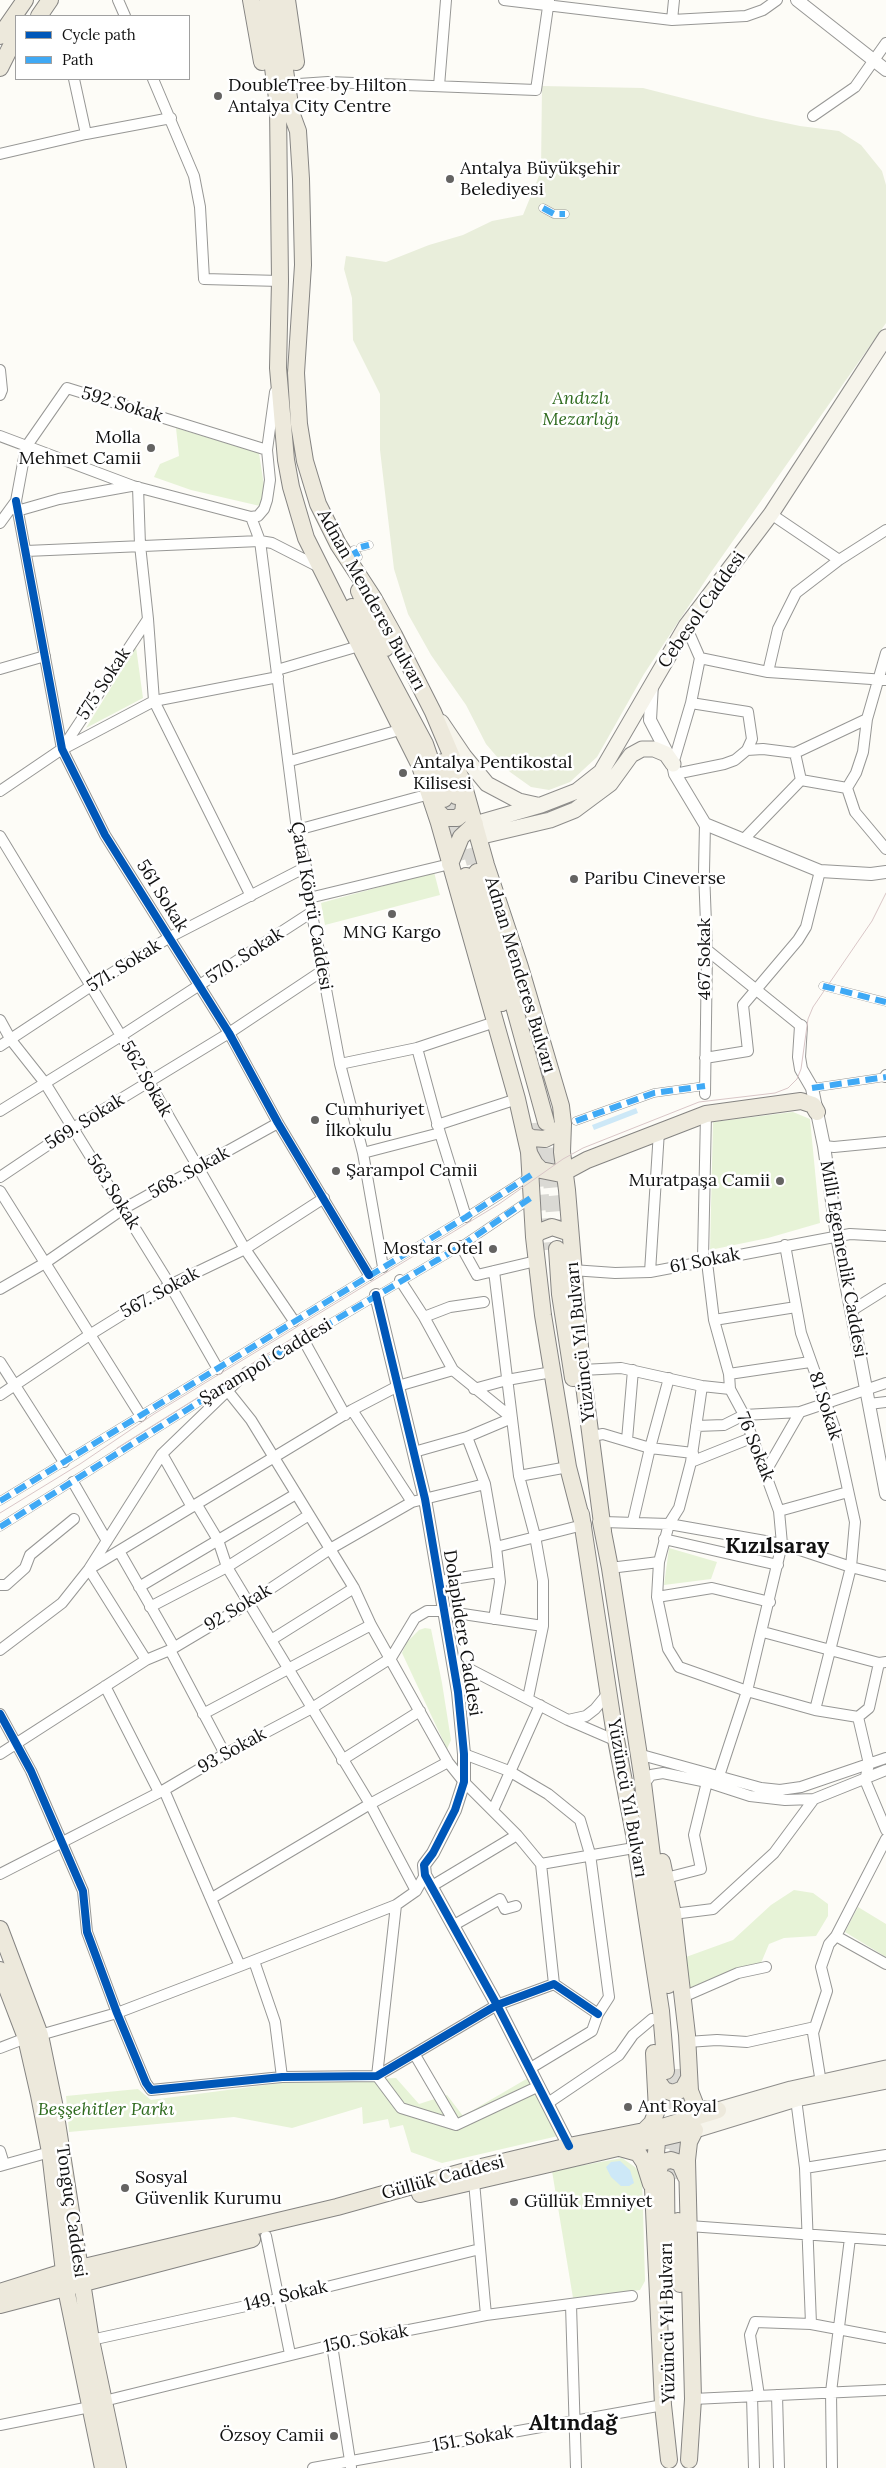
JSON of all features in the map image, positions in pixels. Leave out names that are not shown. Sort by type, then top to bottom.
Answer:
[{"type":"main road","points":[[0,21],[13,0]]},
{"type":"main road","points":[[0,36],[25,0]]},
{"type":"main road","points":[[30,15],[39,0]]},
{"type":"main road","points":[[40,15],[50,0]]},
{"type":"main road","points":[[251,0],[270,109],[278,134]]},
{"type":"main road","name":"Adnan Menderes Bulvarı","points":[[264,0],[278,106],[280,281],[278,368],[286,460],[291,487],[306,538],[420,766],[444,802],[477,831],[476,871],[535,1127],[529,1152],[531,1175]]},
{"type":"main road","name":"Adnan Menderes Bulvarı","points":[[275,0],[291,112],[298,131],[303,265],[296,373],[297,406],[305,461],[318,504],[338,544],[374,599],[433,712],[450,864],[517,1099],[535,1127]]},
{"type":"main road","points":[[287,0],[299,84],[301,113],[298,131]]},
{"type":"main road","points":[[2,65],[15,38]]},
{"type":"main road","points":[[2,65],[15,49]]},
{"type":"main road","name":"Cebesol Caddesi","points":[[477,831],[578,791],[601,772],[686,626],[771,514],[886,338]]},
{"type":"main road","name":"Adnan Menderes Bulvarı","points":[[291,487],[425,744],[444,802]]},
{"type":"main road","points":[[338,544],[381,638],[437,748],[450,833],[461,837],[477,831],[504,831],[550,820],[575,810],[610,784],[631,754],[642,749],[654,748],[666,754],[674,769]]},
{"type":"main road","points":[[433,712],[469,764],[487,784],[500,793],[519,801],[541,805]]},
{"type":"main road","points":[[476,871],[490,845],[504,831]]},
{"type":"main road","points":[[450,864],[461,837]]},
{"type":"main road","name":"Adnan Menderes Bulvarı","points":[[476,871],[520,967],[561,1106],[570,1122],[562,1152]]},
{"type":"main road","points":[[529,1152],[541,1170],[553,1174],[566,1172],[587,1160],[706,1114],[801,1101],[813,1105],[817,1112]]},
{"type":"main road","points":[[535,1127],[532,1138],[545,1139],[557,1133],[570,1122]]},
{"type":"main road","name":"Yüzüncü Yıl Bulvarı","points":[[562,1152],[566,1172],[572,1270],[582,1370],[603,1527]]},
{"type":"main road","points":[[567,1190],[573,1176],[587,1160]]},
{"type":"main road","name":"Yüzüncü Yıl Bulvarı","points":[[531,1175],[534,1237],[546,1253],[560,1294],[570,1362],[603,1527],[638,1754],[644,1778],[664,1947],[676,2078]]},
{"type":"main road","points":[[534,1237],[552,1227],[570,1233]]},
{"type":"main road","name":"Yüzüncü Yıl Bulvarı","points":[[546,1253],[552,1372],[568,1466],[583,1525]]},
{"type":"main road","name":"Yüzüncü Yıl Bulvarı","points":[[546,1253],[553,1322],[609,1692],[613,1734],[634,1834],[661,2011],[676,2078]]},
{"type":"main road","points":[[613,1734],[652,2019],[676,2078],[697,2109],[718,2110]]},
{"type":"main road","points":[[644,1778],[673,1914],[687,2042],[676,2078],[673,2130],[674,2180],[663,2405],[669,2464]]},
{"type":"main road","name":"Tonguç Caddesi","points":[[0,1929],[54,2103],[73,2279],[91,2340],[103,2468]]},
{"type":"main road","name":"Tonguç Caddesi","points":[[0,1970],[33,2036],[50,2152],[97,2404],[118,2468]]},
{"type":"main road","name":"Güllük Caddesi","points":[[0,2305],[73,2279],[473,2169],[569,2146],[673,2130],[718,2110],[886,2068]]},
{"type":"main road","points":[[676,2078],[657,2101],[656,2117],[673,2130],[680,2149],[674,2180],[689,2226],[693,2399],[689,2464]]},
{"type":"main road","name":"Güllük Caddesi","points":[[0,2292],[73,2279],[266,2236],[474,2182],[620,2148],[673,2130],[796,2099],[886,2081]]},
{"type":"main road","points":[[657,2101],[673,2130],[687,2149],[674,2180]]},
{"type":"main road","points":[[620,2148],[638,2153],[644,2162],[674,2180]]},
{"type":"main road","name":"Yüzüncü Yıl Bulvarı","points":[[669,2464],[674,2180]]},
{"type":"main road","name":"Yüzüncü Yıl Bulvarı","points":[[674,2180],[689,2464]]},
{"type":"street","points":[[118,0],[125,15]]},
{"type":"street","points":[[439,86],[446,0]]},
{"type":"street","points":[[504,0],[548,3],[672,20],[746,16],[763,10],[777,0]]},
{"type":"street","points":[[672,20],[674,0]]},
{"type":"street","points":[[797,0],[886,70]]},
{"type":"street","points":[[299,84],[328,82],[536,90],[548,3]]},
{"type":"street","points":[[813,116],[855,87],[886,43]]},
{"type":"street","points":[[74,80],[86,134]]},
{"type":"street","points":[[153,80],[194,176],[200,207],[204,279],[280,281]]},
{"type":"street","points":[[0,154],[86,134],[171,118]]},
{"type":"street","points":[[543,208],[554,214],[565,214]]},
{"type":"street","points":[[0,436],[136,487],[251,517],[258,516],[268,500],[270,480],[267,450],[278,368]]},
{"type":"street","points":[[0,370],[2,390],[0,395]]},
{"type":"street","name":"592 Sokak","points":[[0,523],[16,506],[26,447],[67,388],[267,450]]},
{"type":"street","points":[[16,506],[136,487]]},
{"type":"street","points":[[136,487],[154,701],[251,896]]},
{"type":"street","name":"561 Sokak","points":[[16,506],[62,749],[105,835],[229,1033],[278,1123],[370,1275]]},
{"type":"street","points":[[771,514],[838,560]]},
{"type":"street","name":"Çatal Köprü Caddesi","points":[[251,517],[260,541],[290,762],[297,830],[306,867],[322,971],[340,1064],[363,1153],[383,1267]]},
{"type":"street","points":[[768,672],[778,629],[796,593],[838,560],[886,530]]},
{"type":"street","points":[[26,551],[260,541],[272,543],[322,569]]},
{"type":"street","name":"575 Sokak","points":[[0,791],[62,749],[148,619]]},
{"type":"street","points":[[674,769],[700,658],[686,626]]},
{"type":"street","points":[[62,749],[154,701],[278,674],[359,646]]},
{"type":"street","points":[[886,653],[882,679],[867,719],[863,752],[856,773],[847,788],[855,812],[886,849]]},
{"type":"street","points":[[0,669],[45,656]]},
{"type":"street","points":[[700,658],[768,672],[832,678],[882,679]]},
{"type":"street","points":[[652,682],[650,720],[674,769],[705,824],[744,839],[774,854],[820,871],[871,874],[886,872]]},
{"type":"street","points":[[691,703],[748,712],[752,739],[747,750]]},
{"type":"street","points":[[674,769],[724,764],[747,750],[763,749],[795,752],[867,719]]},
{"type":"street","points":[[290,762],[403,729]]},
{"type":"street","points":[[795,752],[801,780]]},
{"type":"street","points":[[801,780],[847,788]]},
{"type":"street","points":[[744,839],[801,780]]},
{"type":"street","points":[[297,830],[444,802]]},
{"type":"street","name":"467 Sokak","points":[[705,824],[704,871],[707,950],[705,1090]]},
{"type":"street","name":"562 Sokak","points":[[0,836],[149,1082],[197,1169],[245,1249],[294,1321]]},
{"type":"street","points":[[310,898],[450,864]]},
{"type":"street","name":"571. Sokak","points":[[0,1046],[170,937],[306,867]]},
{"type":"street","points":[[705,1058],[748,1051],[743,1005],[798,940],[806,927],[820,871]]},
{"type":"street","name":"570. Sokak","points":[[0,1111],[200,986],[312,912]]},
{"type":"street","points":[[707,950],[801,1026]]},
{"type":"street","name":"569. Sokak","points":[[0,1176],[73,1128],[229,1033],[322,971]]},
{"type":"street","points":[[823,986],[886,1002]]},
{"type":"street","name":"563 Sokak","points":[[0,1020],[11,1040],[45,1083],[170,1285],[218,1369]]},
{"type":"street","points":[[340,1064],[417,1048],[495,1022]]},
{"type":"street","name":"Milli Egemenlik Caddesi","points":[[801,1026],[799,1057],[801,1069],[812,1088],[824,1146],[837,1236],[886,1494]]},
{"type":"street","points":[[417,1048],[466,1217]]},
{"type":"street","points":[[812,1088],[886,1076]]},
{"type":"street","points":[[570,1122],[654,1093],[705,1090]]},
{"type":"street","points":[[363,1153],[439,1129],[517,1099]]},
{"type":"street","name":"76 Sokak","points":[[706,1114],[703,1258],[707,1262],[714,1320],[729,1374],[730,1388],[744,1415],[751,1438],[766,1471],[779,1510],[782,1544],[763,1632],[747,1691],[718,1776]]},
{"type":"street","name":"568. Sokak","points":[[0,1289],[46,1263],[123,1209],[278,1123]]},
{"type":"street","points":[[650,1272],[659,1131]]},
{"type":"street","points":[[824,1146],[834,1147],[886,1142]]},
{"type":"street","name":"Şarampol Caddesi","points":[[0,1501],[466,1217],[531,1175]]},
{"type":"street","points":[[0,1192],[141,1416]]},
{"type":"street","name":"Şarampol Caddesi","points":[[0,1527],[247,1372],[400,1280],[461,1246],[532,1197]]},
{"type":"street","name":"567. Sokak","points":[[0,1394],[170,1285],[245,1249],[324,1198]]},
{"type":"street","name":"61 Sokak","points":[[572,1270],[615,1274],[650,1272],[850,1234],[886,1236]]},
{"type":"street","name":"81 Sokak","points":[[785,1245],[801,1333],[834,1426],[855,1522],[851,1567],[815,1710]]},
{"type":"street","points":[[461,1246],[477,1275],[546,1253]]},
{"type":"street","points":[[494,1271],[519,1476],[535,1536],[543,1581],[543,1626],[528,1698]]},
{"type":"street","points":[[400,1280],[424,1317],[453,1370],[512,1418]]},
{"type":"street","points":[[851,1311],[886,1288]]},
{"type":"street","name":"Dolaplıdere Caddesi","points":[[376,1296],[425,1499],[440,1581],[464,1754],[464,1782],[455,1810],[433,1853],[424,1865],[429,1880]]},
{"type":"street","points":[[424,1317],[450,1307],[484,1302]]},
{"type":"street","points":[[714,1320],[796,1307]]},
{"type":"street","points":[[303,1339],[348,1412],[412,1502]]},
{"type":"street","points":[[0,1362],[64,1462]]},
{"type":"street","points":[[729,1374],[810,1362]]},
{"type":"street","points":[[582,1370],[621,1368],[702,1386],[730,1388]]},
{"type":"street","points":[[89,1569],[274,1459],[348,1412],[398,1386],[453,1370]]},
{"type":"street","points":[[628,1440],[633,1370]]},
{"type":"street","points":[[0,1650],[62,1603],[89,1569],[162,1454],[247,1372]]},
{"type":"street","points":[[474,1389],[507,1380],[552,1372]]},
{"type":"street","points":[[633,1521],[650,1448],[670,1378]]},
{"type":"street","points":[[696,1426],[724,1425],[744,1415],[800,1412],[886,1384]]},
{"type":"street","points":[[702,1386],[692,1458],[679,1508],[669,1524],[659,1562],[658,1596],[668,1649],[679,1667],[747,1691],[815,1710],[858,1717],[870,1708],[883,1663],[763,1632]]},
{"type":"street","points":[[227,1390],[251,1420],[354,1588],[371,1625],[448,1762],[464,1782],[517,1835],[541,1864],[554,1984],[598,2014]]},
{"type":"street","points":[[869,1404],[886,1402]]},
{"type":"street","points":[[766,1471],[800,1412]]},
{"type":"street","points":[[414,1452],[467,1437],[512,1418]]},
{"type":"street","points":[[592,1436],[602,1434],[692,1458],[751,1438]]},
{"type":"street","points":[[467,1437],[486,1484],[496,1546],[500,1582],[494,1619]]},
{"type":"street","points":[[162,1454],[218,1540],[227,1567],[290,1668],[342,1760],[370,1804],[416,1891]]},
{"type":"street","points":[[519,1476],[568,1466]]},
{"type":"street","points":[[73,1482],[107,1541]]},
{"type":"street","name":"92 Sokak","points":[[0,1754],[146,1660],[172,1648],[249,1603],[330,1549],[412,1502],[486,1484]]},
{"type":"street","points":[[779,1510],[848,1492]]},
{"type":"street","points":[[139,1587],[296,1494]]},
{"type":"street","points":[[150,1607],[227,1567],[309,1514]]},
{"type":"street","points":[[0,1585],[6,1585],[25,1568],[30,1555],[74,1519]]},
{"type":"street","points":[[603,1527],[633,1521],[669,1524],[782,1544],[851,1567],[886,1576]]},
{"type":"street","points":[[496,1546],[583,1525]]},
{"type":"street","points":[[664,1539],[778,1566]]},
{"type":"street","points":[[119,1551],[172,1648],[224,1754]]},
{"type":"street","points":[[610,1568],[659,1562]]},
{"type":"street","points":[[89,1569],[146,1660]]},
{"type":"street","points":[[440,1581],[499,1572]]},
{"type":"street","points":[[271,1640],[354,1588]]},
{"type":"street","points":[[658,1596],[712,1588],[770,1602]]},
{"type":"street","name":"93 Sokak","points":[[0,1874],[162,1791],[224,1754],[312,1708],[391,1658],[415,1618],[427,1611],[444,1611],[543,1626]]},
{"type":"street","points":[[203,1714],[371,1625]]},
{"type":"street","points":[[452,1660],[568,1720],[613,1734]]},
{"type":"street","points":[[105,1686],[162,1791],[212,1898],[240,1966]]},
{"type":"street","points":[[568,1720],[586,1716],[595,1709],[609,1692]]},
{"type":"street","points":[[493,1810],[508,1771],[540,1705]]},
{"type":"street","points":[[342,1760],[420,1711]]},
{"type":"street","points":[[0,1714],[18,1743],[83,1891],[87,1932],[116,2013],[146,2083],[151,2090],[282,2077],[377,2076],[497,2006],[554,1984]]},
{"type":"street","points":[[858,1717],[868,1764],[865,1780],[886,1830]]},
{"type":"street","points":[[464,1754],[508,1771],[548,1794],[580,1820],[590,1854],[609,1997],[598,2014],[592,2031],[529,2070]]},
{"type":"street","points":[[638,1754],[761,1788],[780,1790],[801,1787],[886,1758]]},
{"type":"street","points":[[212,1898],[370,1804],[448,1762]]},
{"type":"street","points":[[644,1778],[663,1773],[707,1782],[750,1796],[785,1800],[814,1799],[886,1770]]},
{"type":"street","points":[[666,1878],[701,1869],[694,1835],[707,1782],[718,1776]]},
{"type":"street","points":[[673,1914],[713,1909],[774,1853],[814,1799]]},
{"type":"street","points":[[0,2048],[33,2036],[116,2013],[396,1905],[429,1880],[517,1835]]},
{"type":"street","points":[[821,2083],[813,2034],[827,1991],[821,1967],[829,1944],[836,1936],[886,1839]]},
{"type":"street","points":[[541,1864],[590,1854],[628,1849]]},
{"type":"street","points":[[429,1880],[569,2146]]},
{"type":"street","points":[[454,1925],[500,1899],[505,1909],[516,1906]]},
{"type":"street","points":[[396,1905],[377,2076],[401,2108],[456,2126],[539,2086]]},
{"type":"street","points":[[836,1936],[886,1964]]},
{"type":"street","points":[[254,1961],[275,2022],[282,2077]]},
{"type":"street","points":[[683,1997],[738,1973],[766,1967]]},
{"type":"street","points":[[548,2104],[619,2055],[633,2035],[652,2019]]},
{"type":"street","points":[[687,2042],[717,2040],[747,2042],[815,2027]]},
{"type":"street","points":[[415,2055],[456,2126]]},
{"type":"street","points":[[796,2099],[805,2168],[811,2324]]},
{"type":"street","points":[[0,2151],[2,2165],[50,2152]]},
{"type":"street","points":[[805,2168],[886,2155]]},
{"type":"street","points":[[474,2182],[486,2315]]},
{"type":"street","points":[[689,2226],[886,2240]]},
{"type":"street","points":[[266,2236],[290,2354]]},
{"type":"street","points":[[832,2468],[831,2392],[850,2238]]},
{"type":"street","name":"149. Sokak","points":[[91,2340],[480,2250]]},
{"type":"street","name":"150. Sokak","points":[[0,2425],[97,2404],[332,2345],[486,2315],[632,2296]]},
{"type":"street","points":[[571,2305],[576,2468]]},
{"type":"street","points":[[754,2468],[755,2396],[750,2335],[754,2322],[811,2324],[886,2338]]},
{"type":"street","points":[[332,2345],[350,2465]]},
{"type":"street","points":[[693,2399],[886,2390]]},
{"type":"street","points":[[777,2395],[779,2468]]},
{"type":"street","name":"151. Sokak","points":[[313,2468],[350,2465],[576,2420],[663,2405]]},
{"type":"green space","name":"Andızlı Mezarlığı","points":[[542,86],[643,88],[757,117],[800,126],[839,131],[861,145],[882,171],[886,185],[886,323],[709,575],[644,674],[597,757],[570,782],[549,790],[531,787],[510,772],[486,744],[466,705],[431,655],[408,614],[394,569],[380,450],[380,394],[353,340],[352,298],[344,269],[346,256],[386,262],[429,245],[463,235],[492,221],[523,215],[541,171]]},
{"type":"green space","points":[[176,428],[259,453],[265,492],[260,506],[191,490],[154,477],[160,464],[179,456]]},
{"type":"green space","points":[[136,647],[143,698],[86,728]]},
{"type":"green space","points":[[434,872],[440,895],[325,925],[321,903]]},
{"type":"green space","points":[[793,1112],[810,1119],[820,1223],[768,1238],[710,1250],[713,1122]]},
{"type":"green space","points":[[669,1548],[717,1562],[711,1579],[664,1585]]},
{"type":"green space","points":[[431,1629],[442,1683],[451,1740],[447,1749],[402,1653],[407,1642],[419,1630]]},
{"type":"green space","points":[[794,1890],[813,1893],[828,1904],[828,1916],[816,1936],[784,1938],[769,1944],[761,1963],[688,1989],[686,1957],[733,1940],[771,1905]]},
{"type":"green space","points":[[858,1907],[886,1924],[886,1957],[845,1932]]},
{"type":"green space","points":[[684,2072],[680,2082],[673,2084],[664,2080],[662,2073]]},
{"type":"green space","name":"Beşşehitler Parkı","points":[[396,2078],[419,2104],[447,2095],[463,2116],[528,2078],[558,2136],[442,2163],[411,2152],[403,2125],[390,2128],[388,2119],[363,2124],[362,2107],[292,2128],[234,2117],[69,2132],[66,2096],[138,2089],[151,2100],[281,2083]]},
{"type":"green space","points":[[622,2158],[635,2167],[642,2177],[645,2281],[640,2290],[573,2298],[552,2171]]},
{"type":"water","points":[[636,1108],[638,1113],[594,1130],[592,1125]]},
{"type":"water","points":[[620,2161],[630,2170],[634,2183],[629,2186],[621,2186],[611,2177],[606,2167],[611,2162]]},
{"type":"tunnel","points":[[444,799],[466,876]]},
{"type":"tunnel","points":[[457,802],[477,872]]},
{"type":"tunnel","points":[[534,1123],[546,1250]]},
{"type":"tunnel","points":[[546,1124],[557,1249]]},
{"type":"tunnel","points":[[676,2069],[678,2179]]},
{"type":"tunnel","points":[[666,2123],[666,2173]]},
{"type":"tram line","points":[[0,1513],[80,1464],[154,1414],[499,1204],[563,1159],[583,1148],[699,1102],[775,1093],[788,1088],[797,1079],[801,1069],[808,1019],[813,1007],[872,921],[886,893]]},
{"type":"tram line","points":[[117,1448],[312,1326]]},
{"type":"marked path","points":[[543,208],[554,214],[565,214]]},
{"type":"marked path","points":[[361,547],[369,545]]},
{"type":"marked path","points":[[354,550],[358,557]]},
{"type":"marked path","points":[[823,986],[886,1002]]},
{"type":"marked path","points":[[812,1088],[886,1077]]},
{"type":"marked path","points":[[576,1121],[654,1093],[705,1086]]},
{"type":"marked path","points":[[0,1501],[466,1217],[531,1175]]},
{"type":"marked path","points":[[0,1527],[247,1372],[461,1246],[532,1197]]},
{"type":"cycle path","points":[[16,501],[62,749],[105,835],[229,1033],[278,1123],[369,1275]]},
{"type":"cycle path","points":[[376,1295],[425,1499],[458,1692],[464,1754],[464,1782],[455,1810],[433,1853],[424,1865],[425,1875],[497,2005],[569,2146]]},
{"type":"cycle path","points":[[0,1714],[31,1771],[83,1891],[87,1932],[117,2013],[146,2083],[151,2090],[282,2077],[377,2076],[497,2005],[554,1984],[598,2014]]},
{"type":"place","name":"DoubleTree by Hilton Antalya City Centre","points":[[218,96]]},
{"type":"place","name":"Antalya Büyükşehir Belediyesi","points":[[450,179]]},
{"type":"place","name":"Molla Mehmet Camii","points":[[151,448]]},
{"type":"place","name":"Antalya Pentikostal Kilisesi","points":[[403,773]]},
{"type":"place","name":"Paribu Cineverse","points":[[574,879]]},
{"type":"place","name":"MNG Kargo","points":[[392,914]]},
{"type":"place","name":"Cumhuriyet İlkokulu","points":[[315,1120]]},
{"type":"place","name":"Şarampol Camii","points":[[336,1171]]},
{"type":"place","name":"Muratpaşa Camii","points":[[780,1181]]},
{"type":"place","name":"Mostar Otel","points":[[493,1249]]},
{"type":"place","name":"Ant Royal","points":[[628,2107]]},
{"type":"place","name":"Sosyal Güvenlik Kurumu","points":[[125,2188]]},
{"type":"place","name":"Güllük Emniyet","points":[[514,2202]]},
{"type":"place","name":"Özsoy Camii","points":[[334,2436]]},
{"type":"district","name":"Kızılsaray","points":[[777,1547]]},
{"type":"district","name":"Altındağ","points":[[573,2424]]}]
